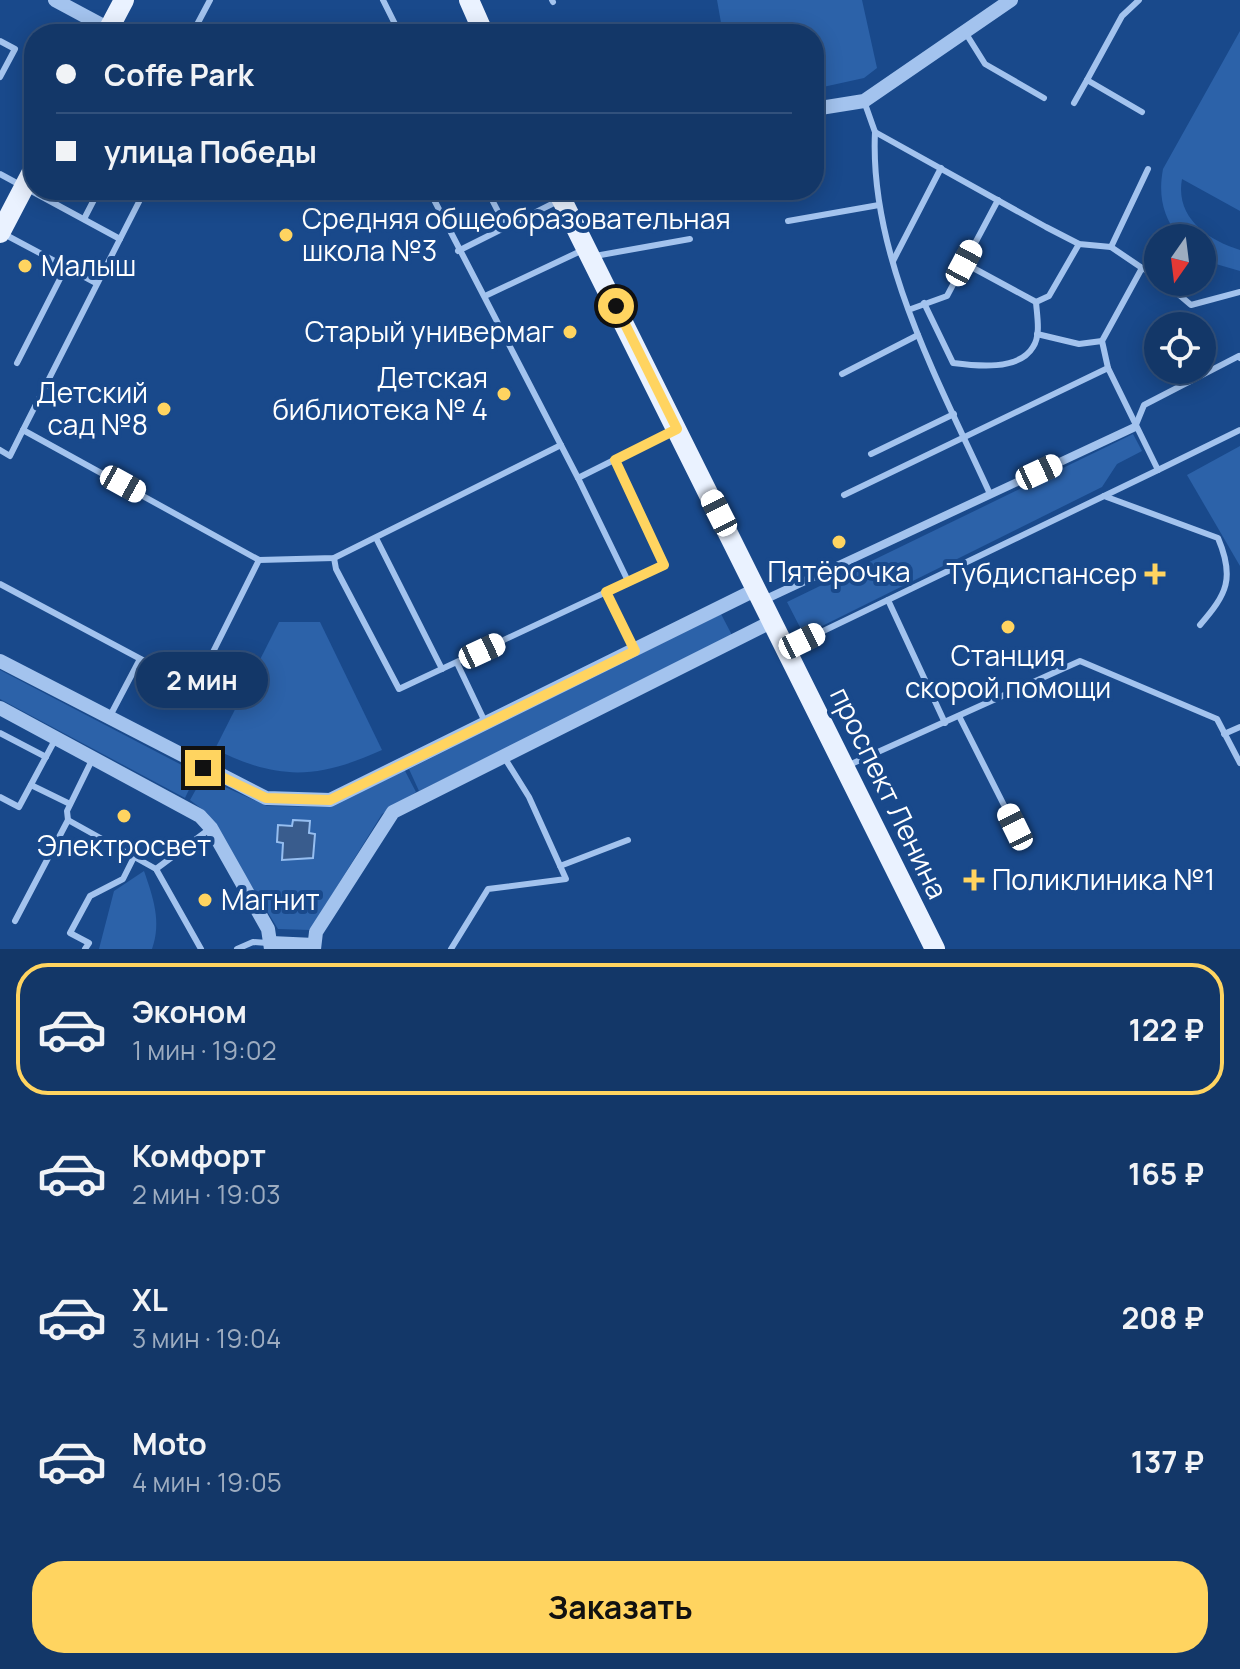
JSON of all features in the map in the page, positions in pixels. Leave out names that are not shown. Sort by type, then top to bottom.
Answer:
[{"type":"main road","points":[[114,24],[124,0]]},
{"type":"main road","points":[[469,0],[480,24]]},
{"type":"main road","points":[[0,233],[24,187]]},
{"type":"main road","name":"проспект Ленина","points":[[562,200],[935,949]]},
{"type":"street","points":[[55,0],[97,24]]},
{"type":"street","points":[[824,107],[864,101],[1011,0]]},
{"type":"street","points":[[0,661],[266,798],[330,800],[635,651],[1135,427]]},
{"type":"street","points":[[0,708],[184,804],[211,828],[268,929],[271,946],[315,948],[316,932],[393,812],[773,621]]},
{"type":"lane","points":[[197,24],[210,0]]},
{"type":"lane","points":[[383,0],[395,24]]},
{"type":"lane","points":[[1074,103],[1122,16],[1139,0]]},
{"type":"lane","points":[[965,32],[985,64],[1044,98]]},
{"type":"lane","points":[[0,41],[15,49],[0,77]]},
{"type":"lane","points":[[1087,80],[1142,112]]},
{"type":"lane","points":[[864,101],[875,132],[879,205],[893,261],[918,335],[990,494]]},
{"type":"lane","points":[[875,132],[1079,244],[1111,247],[1142,268],[1102,341],[1108,368],[1158,470]]},
{"type":"lane","points":[[893,261],[941,168]]},
{"type":"lane","points":[[1111,247],[1148,169]]},
{"type":"lane","points":[[0,174],[24,176]]},
{"type":"lane","points":[[59,200],[84,219],[120,239]]},
{"type":"lane","points":[[84,219],[94,200]]},
{"type":"lane","points":[[0,450],[10,456],[140,200]]},
{"type":"lane","points":[[434,200],[628,581]]},
{"type":"lane","points":[[492,200],[506,227]]},
{"type":"lane","points":[[458,251],[551,200]]},
{"type":"lane","points":[[911,309],[947,296],[998,200]]},
{"type":"lane","points":[[788,221],[879,205]]},
{"type":"lane","points":[[0,233],[96,283]]},
{"type":"lane","points":[[485,296],[589,253],[690,239]]},
{"type":"lane","points":[[1036,302],[1049,296],[1079,244]]},
{"type":"lane","points":[[964,263],[1036,302]]},
{"type":"lane","points":[[17,363],[66,267]]},
{"type":"lane","points":[[1180,296],[1191,305],[1240,292]]},
{"type":"lane","points":[[924,303],[953,363],[983,366],[1018,360],[1033,348],[1037,334],[1036,302]]},
{"type":"lane","points":[[1037,334],[1079,344],[1102,341]]},
{"type":"lane","points":[[842,374],[918,335]]},
{"type":"lane","points":[[1135,427],[1144,405],[1240,358]]},
{"type":"lane","points":[[844,495],[1108,368]]},
{"type":"lane","points":[[871,454],[954,414]]},
{"type":"lane","points":[[578,478],[677,429]]},
{"type":"lane","points":[[23,430],[259,560],[334,558],[377,540],[561,445]]},
{"type":"lane","points":[[787,649],[1240,430]]},
{"type":"lane","points":[[334,558],[336,569],[399,689],[664,565],[615,460]]},
{"type":"lane","points":[[1104,496],[1218,538],[1226,558],[1224,597],[1200,625]]},
{"type":"lane","points":[[377,540],[442,669]]},
{"type":"lane","points":[[0,584],[195,688],[259,560]]},
{"type":"lane","points":[[606,592],[635,651]]},
{"type":"lane","points":[[888,600],[945,723]]},
{"type":"lane","points":[[109,719],[140,659]]},
{"type":"lane","points":[[846,767],[1080,661],[1217,719],[1240,763]]},
{"type":"lane","points":[[457,663],[486,724]]},
{"type":"lane","points":[[959,716],[1015,827]]},
{"type":"lane","points":[[1224,734],[1240,727]]},
{"type":"lane","points":[[0,733],[46,757]]},
{"type":"lane","points":[[0,797],[19,807],[56,738]]},
{"type":"lane","points":[[451,949],[488,889],[566,879],[529,797],[504,757]]},
{"type":"lane","points":[[15,921],[68,820],[70,804],[93,758]]},
{"type":"lane","points":[[31,785],[70,804]]},
{"type":"lane","points":[[68,820],[156,869],[201,949]]},
{"type":"lane","points":[[156,869],[211,828]]},
{"type":"lane","points":[[560,866],[628,840]]},
{"type":"lane","points":[[85,949],[89,943],[70,933],[90,896],[123,879],[134,857]]},
{"type":"lane","points":[[237,949],[253,942],[271,946]]},
{"type":"shaded area","points":[[717,0],[862,0],[877,68],[864,78],[824,87],[824,24],[721,24]]},
{"type":"shaded area","points":[[1240,31],[1240,211],[1182,179],[1183,205],[1195,224],[1170,224],[1162,197],[1163,169]]},
{"type":"shaded area","points":[[1216,240],[1240,250],[1240,271],[1216,264]]},
{"type":"shaded area","points":[[1133,434],[1142,451],[1117,464],[1102,487],[804,635],[787,602]]},
{"type":"shaded area","points":[[1240,446],[1240,566],[1187,475]]},
{"type":"shaded area","points":[[721,614],[733,637],[419,791],[409,769]]},
{"type":"shaded area","points":[[279,622],[320,622],[382,750],[338,767],[298,772],[259,767],[215,749]]},
{"type":"shaded area","points":[[0,670],[197,773],[185,798],[0,699]]},
{"type":"shaded area","points":[[404,769],[416,792],[382,814],[310,930],[278,929],[207,813],[190,800],[203,777],[267,806],[327,807]]},
{"type":"shaded area","points":[[293,820],[310,821],[309,833],[315,834],[313,858],[282,860],[283,843],[277,842],[278,825],[292,826]]},
{"type":"shaded area","points":[[144,871],[156,919],[152,949],[99,949],[114,891]]},
{"type":"place","name":"Средняя общеобразовательная школа №3","points":[[286,235]]},
{"type":"place","name":"Малыш","points":[[25,266]]},
{"type":"place","name":"Старый универмаг","points":[[570,332]]},
{"type":"place","name":"Детская библиотека № 4","points":[[504,394]]},
{"type":"place","name":"Детский сад №8","points":[[164,409]]},
{"type":"place","name":"Пятёрочка","points":[[839,542]]},
{"type":"place","name":"Тубдиспансер","points":[[1155,574]]},
{"type":"place","name":"Станция скорой помощи","points":[[1008,627]]},
{"type":"place","name":"Электросвет","points":[[124,816]]},
{"type":"place","name":"Поликлиника №1","points":[[974,880]]},
{"type":"place","name":"Магнит","points":[[205,900]]},
{"type":"route","points":[[203,768],[266,798],[330,800],[635,651],[606,592],[664,565],[615,460],[677,429],[616,306]]}]
